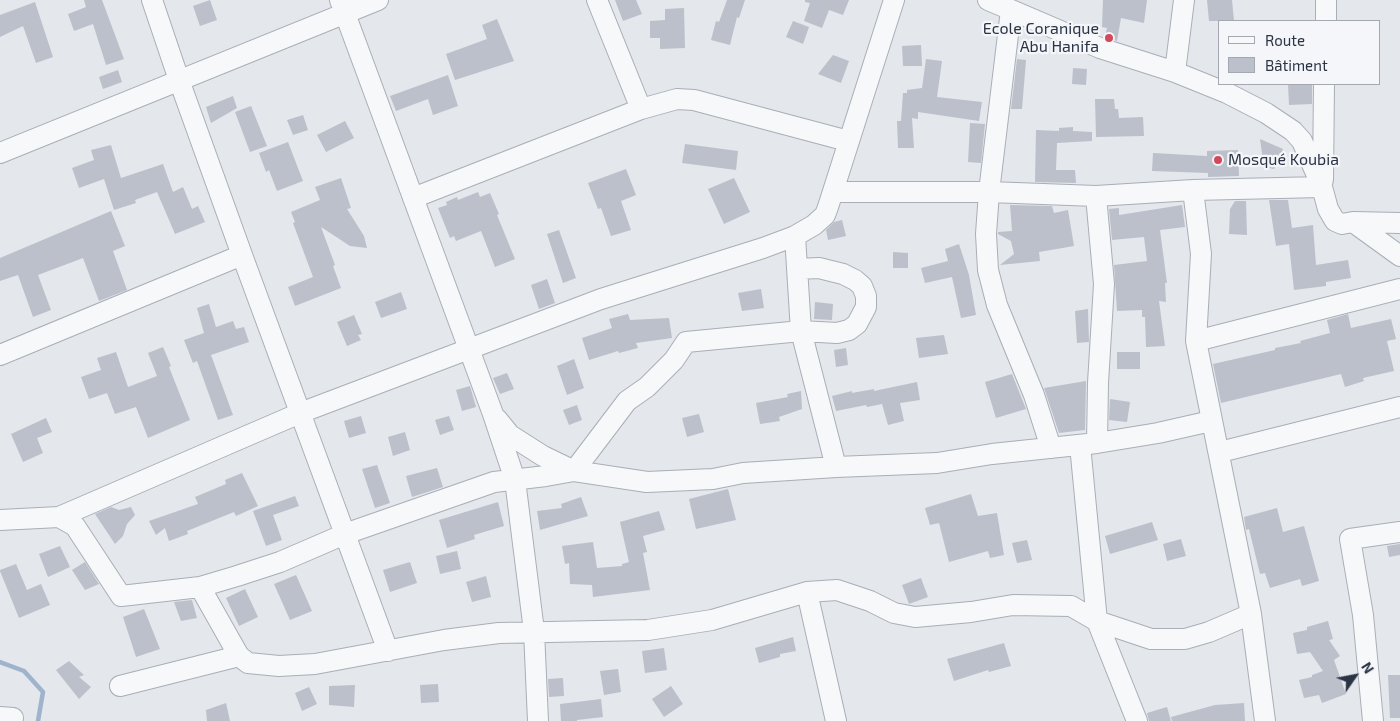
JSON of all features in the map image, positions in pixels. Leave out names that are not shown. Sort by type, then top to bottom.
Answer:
[{"type":"street","points":[[152,0],[242,255],[388,651]]},
{"type":"street","points":[[0,153],[179,80],[343,7],[378,0]]},
{"type":"street","points":[[597,0],[641,109]]},
{"type":"street","points":[[0,520],[16,521],[59,516],[300,413],[601,299],[795,236],[814,225],[825,215],[894,0]]},
{"type":"street","points":[[988,0],[1100,48],[1174,72],[1227,93],[1266,113],[1293,132],[1302,141],[1322,187],[1328,209],[1335,221],[1342,224],[1353,222],[1400,223]]},
{"type":"street","points":[[1174,72],[1184,0]]},
{"type":"street","points":[[1326,0],[1326,20]]},
{"type":"street","points":[[343,7],[515,480],[534,631],[538,721]]},
{"type":"street","points":[[1011,10],[989,192],[986,234],[988,270],[997,305],[1034,395],[1051,448]]},
{"type":"street","points":[[1322,187],[1324,85]]},
{"type":"street","points":[[413,198],[641,109],[677,99],[694,100],[848,141]]},
{"type":"street","points":[[833,192],[989,192],[1096,196],[1193,190],[1322,187]]},
{"type":"street","points":[[1193,190],[1200,254],[1196,341],[1211,421],[1220,452],[1251,614],[1265,721]]},
{"type":"street","points":[[1096,196],[1104,284],[1098,383],[1089,444],[1097,621],[1137,721]]},
{"type":"street","points":[[1353,222],[1400,256]]},
{"type":"street","points":[[795,236],[801,331],[836,467]]},
{"type":"street","points":[[0,355],[242,255]]},
{"type":"street","points":[[59,516],[75,526],[121,596],[200,587],[280,562],[345,534],[494,482],[574,471],[627,402],[647,387],[674,360],[686,342],[801,331],[837,333],[849,330],[857,324],[866,307],[866,296],[862,286],[843,274],[819,268],[797,269]]},
{"type":"street","points":[[1196,341],[1400,290],[1400,285]]},
{"type":"street","points":[[1220,452],[1400,407]]},
{"type":"street","points":[[492,414],[510,435],[543,456],[574,471],[647,482],[712,479],[743,473],[937,463],[992,454],[1089,444],[1158,433],[1211,421]]},
{"type":"street","points":[[1373,721],[1363,615],[1350,539],[1400,532]]},
{"type":"street","points":[[200,587],[240,656],[248,663],[279,666],[316,664],[444,640],[499,633],[657,628],[712,620],[808,592],[837,590],[894,613],[915,618],[1013,605],[1071,606],[1097,621],[1151,639],[1185,638],[1209,632],[1251,614]]},
{"type":"street","points":[[808,592],[836,721]]},
{"type":"street","points":[[120,686],[240,656]]},
{"type":"building","points":[[84,0],[102,0],[124,59],[106,65],[93,24],[74,31],[68,14],[86,7]]},
{"type":"building","points":[[210,0],[217,20],[200,26],[193,6]]},
{"type":"building","points":[[615,0],[636,0],[642,14],[623,21]]},
{"type":"building","points":[[727,0],[745,0],[739,18],[737,17],[730,45],[711,40],[716,21],[719,22]]},
{"type":"building","points":[[805,0],[849,0],[843,15],[829,10],[822,28],[804,21],[810,3],[805,2]]},
{"type":"building","points":[[1103,0],[1147,0],[1144,23],[1121,18],[1117,41],[1105,37],[1107,28],[1102,27]]},
{"type":"building","points":[[1207,0],[1232,0],[1234,20],[1209,21]]},
{"type":"building","points":[[35,2],[53,57],[36,63],[23,26],[0,37],[0,15]]},
{"type":"building","points":[[684,8],[685,48],[660,49],[660,38],[650,38],[650,21],[665,20],[665,9]]},
{"type":"building","points":[[497,19],[514,61],[455,80],[446,54],[487,39],[482,25]]},
{"type":"building","points":[[793,21],[809,27],[803,44],[786,37]]},
{"type":"building","points":[[921,45],[922,66],[903,66],[902,46]]},
{"type":"building","points":[[833,55],[849,61],[841,83],[818,74]]},
{"type":"building","points":[[926,59],[942,61],[937,97],[982,102],[979,121],[918,112],[918,119],[912,118],[914,148],[898,148],[897,121],[901,121],[903,93],[907,93],[907,90],[922,88]]},
{"type":"building","points":[[1017,59],[1026,60],[1022,109],[1011,109]]},
{"type":"building","points":[[1073,68],[1087,69],[1086,85],[1072,84]]},
{"type":"building","points":[[118,70],[122,82],[103,89],[99,77]]},
{"type":"building","points":[[448,75],[458,106],[433,115],[428,99],[396,111],[390,96]]},
{"type":"building","points":[[1288,85],[1312,85],[1312,104],[1289,105]]},
{"type":"building","points":[[233,96],[237,108],[211,123],[206,107]]},
{"type":"building","points":[[1095,99],[1114,99],[1115,109],[1118,109],[1119,118],[1143,117],[1144,136],[1096,137]]},
{"type":"building","points":[[251,106],[267,146],[250,152],[235,112]]},
{"type":"building","points":[[303,115],[308,130],[293,135],[287,120]]},
{"type":"building","points":[[345,121],[354,138],[326,152],[317,135]]},
{"type":"building","points":[[970,123],[985,124],[981,163],[968,162]]},
{"type":"building","points":[[1073,127],[1073,131],[1092,132],[1092,141],[1057,143],[1056,170],[1075,170],[1076,183],[1035,182],[1036,130],[1059,131],[1059,128]]},
{"type":"building","points":[[1260,139],[1283,149],[1274,169],[1264,167]]},
{"type":"building","points":[[288,142],[303,181],[277,191],[269,170],[266,172],[259,153]]},
{"type":"building","points":[[685,144],[738,151],[736,170],[682,163]]},
{"type":"building","points":[[111,145],[121,178],[163,164],[173,192],[183,187],[192,209],[198,206],[205,222],[175,234],[157,192],[135,200],[136,203],[114,210],[104,179],[79,188],[72,168],[94,160],[91,150]]},
{"type":"building","points":[[1238,150],[1239,176],[1208,177],[1208,173],[1152,171],[1153,153],[1207,156],[1207,151]]},
{"type":"building","points":[[626,169],[636,195],[621,201],[631,230],[611,236],[601,208],[598,209],[588,183]]},
{"type":"building","points":[[341,178],[351,208],[347,209],[364,236],[367,248],[350,246],[321,227],[341,288],[295,306],[288,287],[313,277],[293,223],[295,222],[291,212],[320,200],[315,187]]},
{"type":"building","points":[[734,178],[750,212],[724,224],[708,189]]},
{"type":"building","points":[[478,192],[480,197],[490,193],[515,259],[495,267],[481,231],[456,241],[454,236],[450,238],[438,208],[447,205],[446,202],[457,197],[458,200]]},
{"type":"building","points":[[1269,200],[1288,200],[1292,228],[1313,225],[1316,265],[1348,260],[1351,278],[1326,282],[1326,286],[1294,290],[1289,244],[1276,246]]},
{"type":"building","points":[[1235,201],[1246,201],[1247,235],[1229,234],[1230,209]]},
{"type":"building","points":[[1010,205],[1052,206],[1054,213],[1068,210],[1074,246],[1039,252],[1040,261],[1000,265],[1014,254],[1011,241],[998,234],[998,232],[1012,231]]},
{"type":"building","points":[[1182,205],[1185,227],[1160,230],[1167,283],[1165,283],[1166,302],[1159,301],[1165,346],[1146,347],[1145,317],[1142,317],[1142,310],[1117,311],[1114,265],[1147,261],[1144,237],[1112,240],[1109,209],[1119,208],[1119,215]]},
{"type":"building","points":[[111,211],[125,246],[113,251],[127,290],[99,301],[83,258],[38,275],[51,310],[33,317],[18,275],[0,281],[0,258]]},
{"type":"building","points":[[842,220],[846,236],[828,240],[826,230],[834,222]]},
{"type":"building","points":[[559,230],[576,278],[563,283],[547,234]]},
{"type":"building","points":[[959,244],[969,275],[976,315],[961,318],[952,277],[925,283],[921,268],[948,261],[945,249]]},
{"type":"building","points":[[893,252],[908,253],[908,268],[893,268]]},
{"type":"building","points":[[547,279],[555,303],[539,309],[531,285]]},
{"type":"building","points":[[761,289],[764,308],[742,311],[738,293]]},
{"type":"building","points":[[401,292],[407,309],[381,318],[375,302]]},
{"type":"building","points":[[815,302],[833,304],[832,320],[814,319]]},
{"type":"building","points":[[209,304],[216,327],[233,321],[236,329],[244,327],[249,342],[211,355],[233,415],[218,420],[197,361],[193,363],[184,340],[204,333],[197,308]]},
{"type":"building","points":[[1088,309],[1089,342],[1077,343],[1075,311]]},
{"type":"building","points":[[628,314],[630,320],[669,318],[672,338],[636,343],[638,348],[619,353],[618,351],[589,360],[582,338],[612,328],[609,319]]},
{"type":"building","points":[[1348,314],[1351,328],[1391,319],[1396,339],[1387,341],[1394,371],[1363,378],[1364,381],[1345,387],[1341,374],[1221,403],[1213,364],[1275,350],[1275,348],[1301,343],[1300,341],[1330,333],[1327,320]]},
{"type":"building","points":[[354,315],[362,334],[358,335],[361,340],[347,346],[337,322]]},
{"type":"building","points":[[944,335],[948,354],[919,358],[916,338]]},
{"type":"building","points":[[163,347],[190,420],[148,438],[136,407],[115,414],[107,393],[89,399],[81,377],[101,370],[97,358],[116,352],[128,387],[157,376],[148,353]]},
{"type":"building","points":[[846,348],[848,365],[836,367],[834,350]]},
{"type":"building","points":[[1117,352],[1140,352],[1140,369],[1117,369]]},
{"type":"building","points":[[574,359],[584,388],[567,395],[557,366]]},
{"type":"building","points":[[507,373],[514,389],[500,394],[493,378]]},
{"type":"building","points":[[1012,374],[1026,409],[996,418],[985,382]]},
{"type":"building","points":[[1086,381],[1085,430],[1059,433],[1044,388]]},
{"type":"building","points":[[917,382],[920,400],[900,403],[904,421],[888,425],[882,404],[836,411],[832,396],[852,391],[852,393],[874,389],[874,391]]},
{"type":"building","points":[[470,386],[476,407],[462,411],[456,390]]},
{"type":"building","points":[[801,391],[802,409],[779,417],[780,421],[760,424],[756,403],[788,397],[787,394]]},
{"type":"building","points":[[1110,399],[1130,402],[1127,422],[1109,420]]},
{"type":"building","points":[[577,405],[582,420],[569,425],[563,410]]},
{"type":"building","points":[[699,414],[704,432],[687,437],[682,418]]},
{"type":"building","points":[[361,416],[366,433],[349,438],[344,421]]},
{"type":"building","points":[[449,416],[454,430],[440,435],[435,420]]},
{"type":"building","points":[[46,418],[52,432],[37,438],[43,453],[23,462],[11,434]]},
{"type":"building","points":[[405,432],[410,450],[393,456],[388,437]]},
{"type":"building","points":[[377,465],[390,503],[375,508],[362,469]]},
{"type":"building","points":[[437,468],[443,487],[412,497],[406,476]]},
{"type":"building","points":[[242,473],[258,506],[236,516],[234,512],[187,531],[188,534],[169,541],[165,528],[156,535],[149,521],[198,504],[195,497],[226,484],[225,480]]},
{"type":"building","points":[[728,489],[736,520],[696,529],[689,499]]},
{"type":"building","points":[[971,494],[978,516],[997,513],[1004,555],[990,558],[988,551],[949,562],[939,523],[930,525],[925,508]]},
{"type":"building","points":[[295,496],[299,506],[273,515],[282,540],[266,546],[253,511]]},
{"type":"building","points":[[581,497],[588,516],[540,530],[537,511],[562,508],[561,504]]},
{"type":"building","points":[[498,502],[504,526],[474,535],[475,539],[447,548],[439,520]]},
{"type":"building","points":[[111,507],[119,510],[131,507],[135,515],[127,524],[123,536],[115,544],[95,514]]},
{"type":"building","points":[[1277,508],[1283,532],[1304,526],[1319,581],[1302,586],[1300,579],[1270,588],[1265,573],[1260,574],[1249,529],[1246,530],[1244,517]]},
{"type":"building","points":[[659,511],[665,530],[643,536],[647,552],[643,553],[650,590],[593,597],[592,585],[570,584],[569,563],[565,564],[562,546],[593,542],[597,568],[622,566],[622,564],[629,562],[620,522]]},
{"type":"building","points":[[1152,522],[1158,540],[1110,554],[1105,536]]},
{"type":"building","points":[[1181,539],[1186,556],[1167,561],[1163,544]]},
{"type":"building","points":[[1027,540],[1032,560],[1017,563],[1012,543]]},
{"type":"building","points":[[1400,544],[1400,555],[1389,557],[1387,546]]},
{"type":"building","points":[[60,546],[70,567],[48,577],[39,554]]},
{"type":"building","points":[[457,551],[461,569],[440,574],[436,556]]},
{"type":"building","points":[[85,562],[99,584],[85,590],[72,570]]},
{"type":"building","points":[[410,562],[417,583],[390,592],[383,570]]},
{"type":"building","points":[[16,564],[27,590],[41,584],[50,605],[19,618],[0,571]]},
{"type":"building","points":[[296,575],[312,611],[290,620],[274,584]]},
{"type":"building","points":[[486,576],[491,597],[472,602],[466,582]]},
{"type":"building","points":[[921,578],[928,597],[909,604],[902,585]]},
{"type":"building","points":[[245,589],[258,617],[239,626],[226,598]]},
{"type":"building","points":[[192,600],[197,618],[181,621],[174,602]]},
{"type":"building","points":[[144,609],[160,649],[136,657],[123,617]]},
{"type":"building","points":[[1328,621],[1333,639],[1329,640],[1340,656],[1334,660],[1346,694],[1322,703],[1319,695],[1304,698],[1299,680],[1312,677],[1312,675],[1323,671],[1310,652],[1297,654],[1293,633],[1307,630],[1307,627]]},
{"type":"building","points":[[793,637],[796,651],[780,654],[780,657],[759,663],[755,648]]},
{"type":"building","points":[[1004,643],[1011,666],[989,672],[988,670],[954,681],[947,659]]},
{"type":"building","points":[[664,648],[667,670],[645,673],[642,651]]},
{"type":"building","points":[[69,661],[84,675],[79,677],[91,687],[79,699],[56,670]]},
{"type":"building","points":[[618,669],[621,692],[604,695],[600,671]]},
{"type":"building","points":[[1388,675],[1400,675],[1400,718],[1390,718]]},
{"type":"building","points":[[563,678],[564,696],[549,697],[548,679]]},
{"type":"building","points":[[438,684],[439,702],[421,703],[420,685]]},
{"type":"building","points":[[355,685],[354,707],[329,705],[329,686]]},
{"type":"building","points":[[671,686],[683,704],[664,717],[652,699]]},
{"type":"building","points":[[309,687],[317,704],[302,711],[295,693]]},
{"type":"building","points":[[601,699],[603,717],[577,721],[561,721],[560,704]]},
{"type":"building","points":[[226,703],[230,721],[207,721],[206,710]]},
{"type":"building","points":[[1244,703],[1245,721],[1172,721],[1171,717],[1215,705]]},
{"type":"building","points":[[1167,707],[1171,721],[1149,721],[1147,713]]},
{"type":"waterway","points":[[0,662],[24,671],[43,692],[38,721]]},
{"type":"place","name":"Ecole Coranique Abu Hanifa","points":[[1109,38]]},
{"type":"place","name":"Mosqué Koubia","points":[[1218,160]]}]
